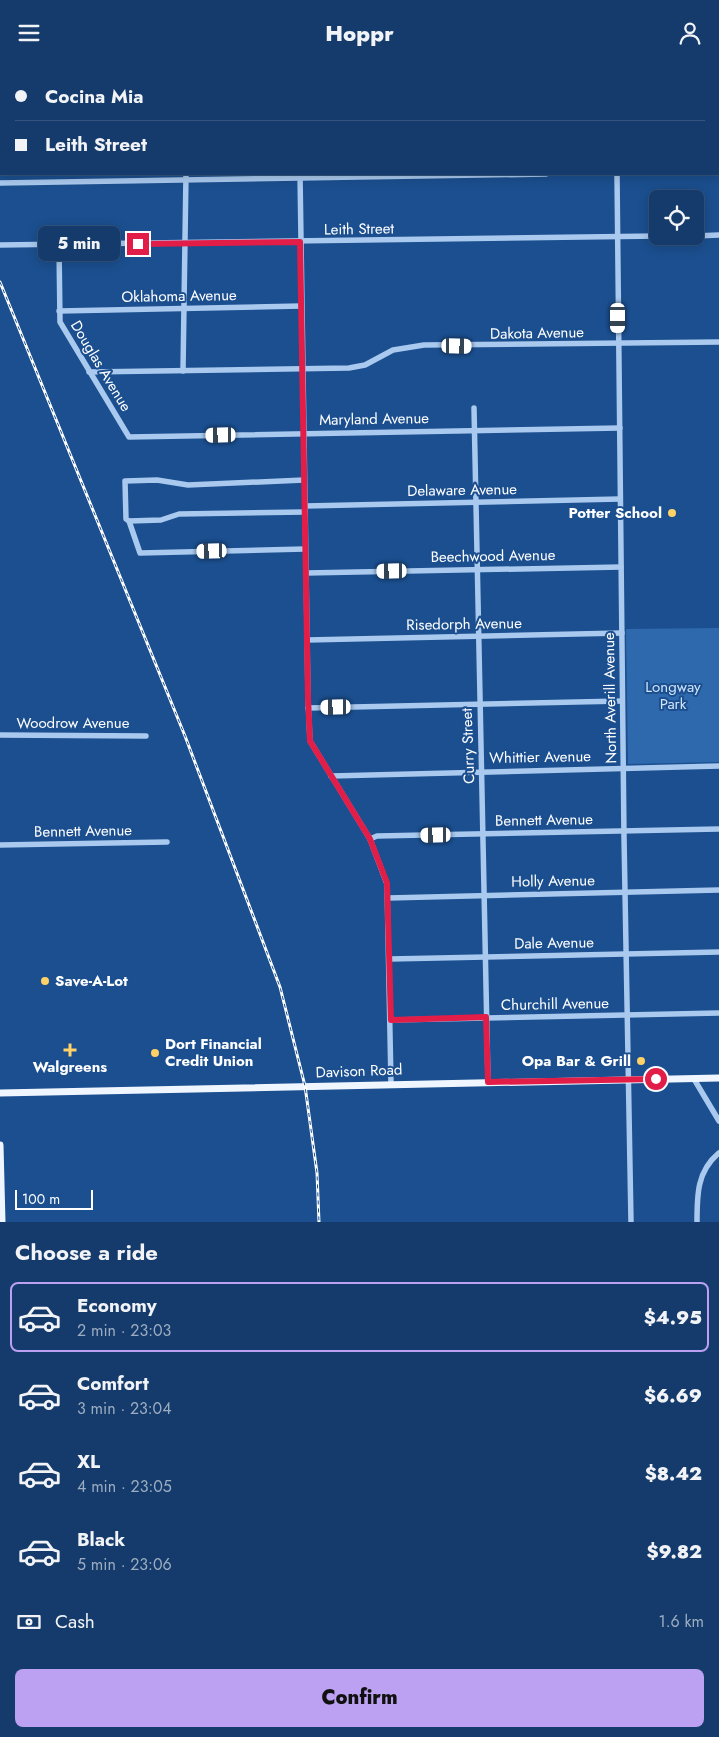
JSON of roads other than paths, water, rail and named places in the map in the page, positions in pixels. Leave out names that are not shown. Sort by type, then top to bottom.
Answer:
[{"type":"main road","name":"Davison Road","points":[[0,1093],[719,1078]]},
{"type":"main road","points":[[0,1145],[2,1222]]},
{"type":"street","points":[[0,183],[186,177],[423,175]]},
{"type":"street","name":"North Averill Avenue","points":[[617,175],[625,954],[631,1222]]},
{"type":"street","points":[[300,176],[305,549],[310,741],[370,839],[387,883],[392,1085]]},
{"type":"street","points":[[183,371],[186,177]]},
{"type":"street","points":[[704,235],[719,235]]},
{"type":"street","name":"Leith Street","points":[[0,245],[59,246],[649,236]]},
{"type":"street","name":"Douglas Avenue","points":[[59,246],[58,311],[60,322],[129,437]]},
{"type":"street","name":"Oklahoma Avenue","points":[[58,311],[301,306]]},
{"type":"street","name":"Dakota Avenue","points":[[89,372],[349,368],[365,365],[393,350],[406,346],[719,342]]},
{"type":"street","name":"Curry Street","points":[[474,408],[488,1082]]},
{"type":"street","name":"Maryland Avenue","points":[[129,437],[303,432],[620,428]]},
{"type":"street","points":[[304,480],[188,485],[157,479],[124,481],[126,519],[129,521],[140,553],[305,549]]},
{"type":"street","name":"Delaware Avenue","points":[[129,521],[161,520],[179,514],[475,502],[620,499]]},
{"type":"street","name":"Beechwood Avenue","points":[[306,573],[621,567]]},
{"type":"street","name":"Risedorph Avenue","points":[[307,640],[622,633]]},
{"type":"street","points":[[308,708],[622,701]]},
{"type":"street","name":"Woodrow Avenue","points":[[0,735],[146,736]]},
{"type":"street","name":"Whittier Avenue","points":[[331,776],[719,766]]},
{"type":"street","name":"Bennett Avenue","points":[[370,839],[376,836],[719,829]]},
{"type":"street","name":"Bennett Avenue","points":[[0,845],[167,842]]},
{"type":"street","name":"Holly Avenue","points":[[388,898],[719,890]]},
{"type":"street","name":"Dale Avenue","points":[[390,959],[719,952]]},
{"type":"street","name":"Churchill Avenue","points":[[391,1020],[719,1013]]},
{"type":"street","points":[[694,1079],[719,1121]]},
{"type":"street","points":[[697,1222],[696,1193],[702,1173],[719,1153]]},
{"type":"railway","points":[[0,282],[185,736],[280,987],[305,1086],[317,1173],[319,1222]]},
{"type":"place","name":"Potter School","points":[[672,513]]},
{"type":"place","name":"Save-A-Lot","points":[[45,981]]},
{"type":"place","name":"Walgreens","points":[[70,1050]]},
{"type":"place","name":"Dort Financial Credit Union","points":[[155,1053]]},
{"type":"place","name":"Opa Bar & Grill","points":[[641,1061]]},
{"type":"park label","name":"Longway Park","points":[[673,696]]}]
